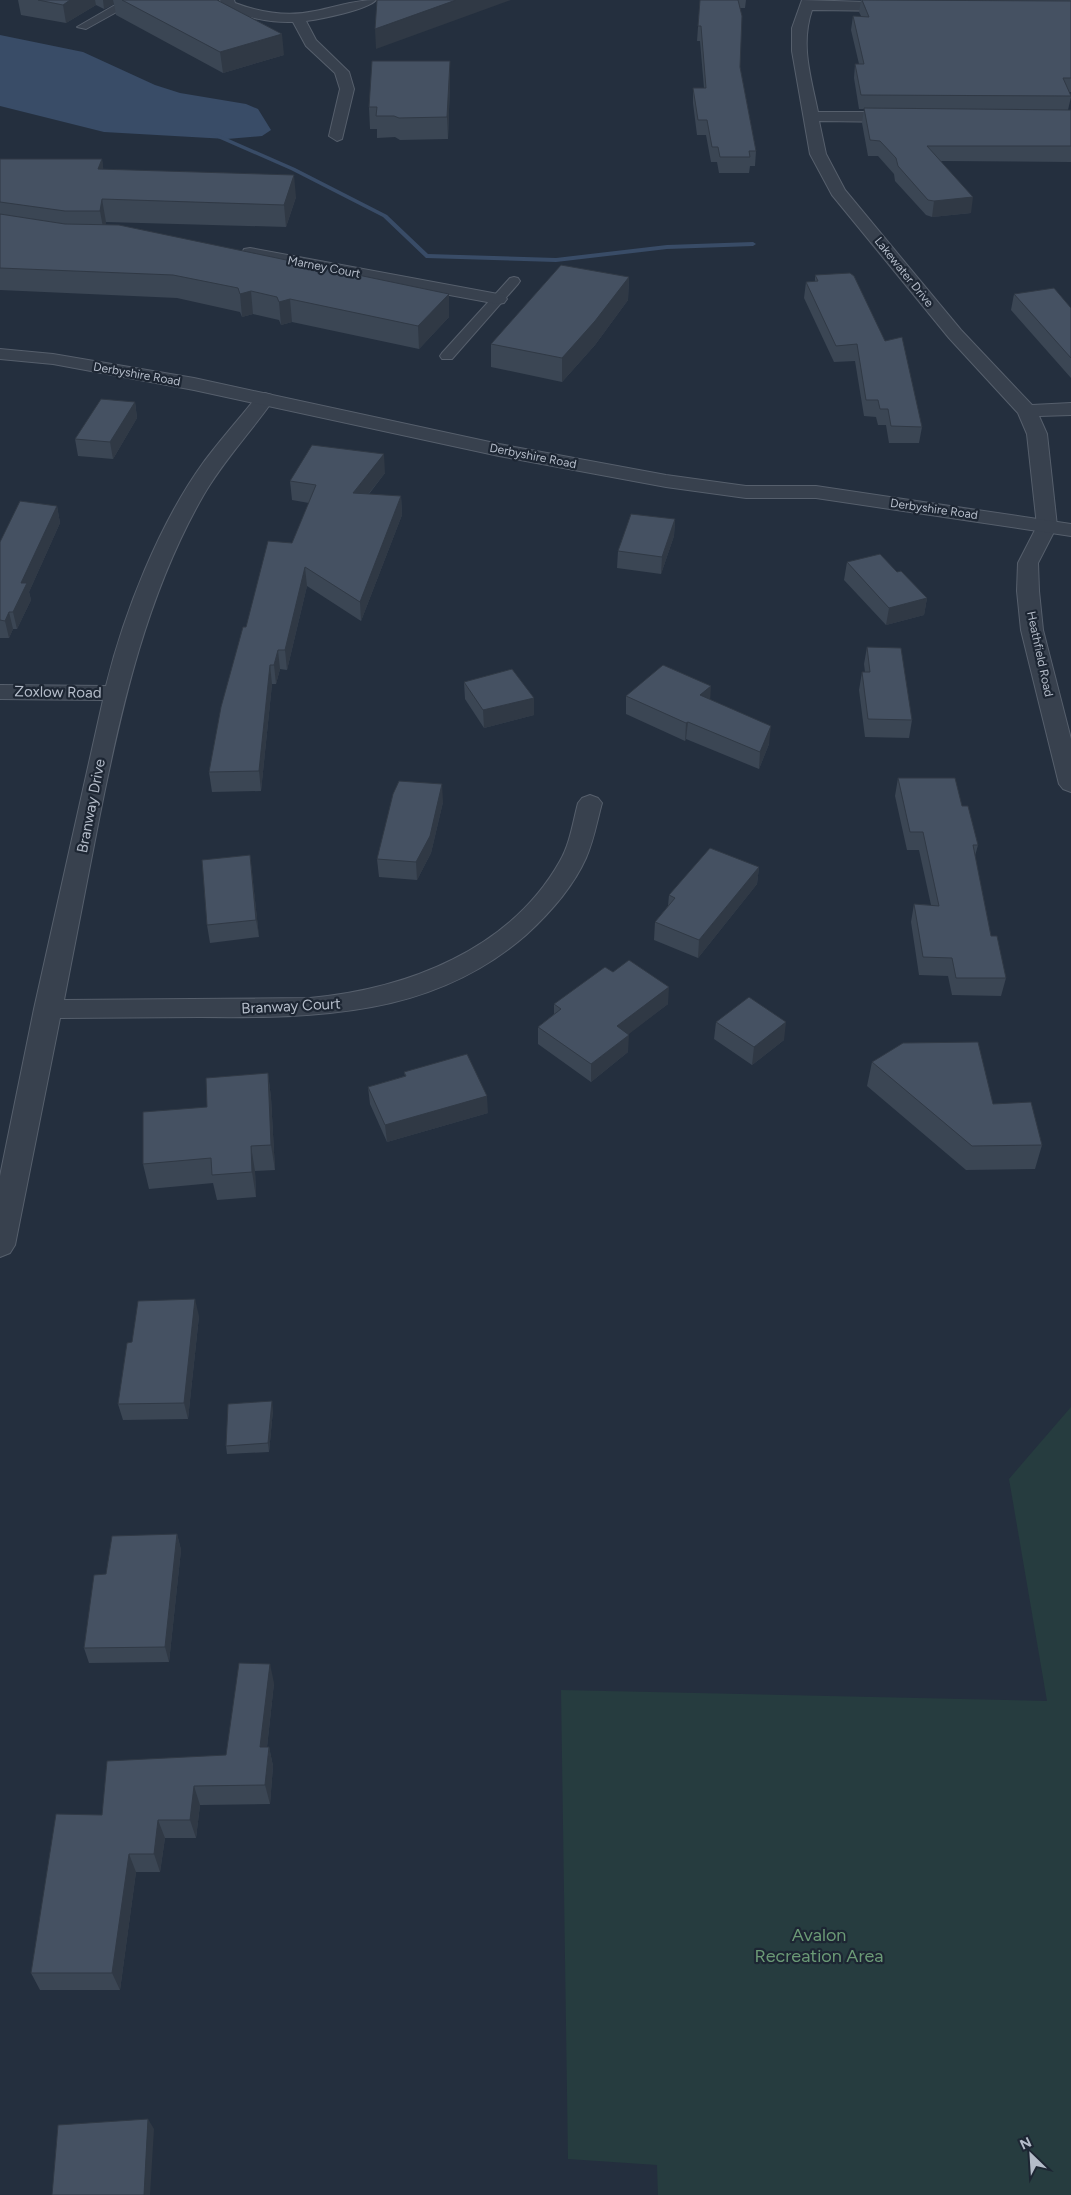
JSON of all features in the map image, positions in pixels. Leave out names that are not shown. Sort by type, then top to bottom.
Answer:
[{"type":"street","points":[[225,2],[229,6],[254,16],[282,20],[323,15],[369,0]]},
{"type":"street","points":[[808,3],[914,7]]},
{"type":"street","name":"Lakewater Drive","points":[[808,3],[798,36],[818,154],[838,192],[955,334],[1027,411],[1037,434],[1047,526]]},
{"type":"street","points":[[298,18],[311,42],[342,72],[347,89],[337,136]]},
{"type":"street","points":[[811,116],[917,117]]},
{"type":"street","name":"Marney Court","points":[[236,250],[498,300]]},
{"type":"street","name":"Derbyshire Road","points":[[0,354],[53,359],[265,399],[509,452],[666,481],[746,492],[816,492],[1071,530]]},
{"type":"street","name":"Branway Drive","points":[[0,1245],[48,1009],[124,658],[160,562],[192,496],[212,466],[265,399]]},
{"type":"street","points":[[1027,411],[1071,408]]},
{"type":"street","name":"Heathfield Road","points":[[1047,526],[1028,563],[1028,591],[1032,630],[1071,784]]},
{"type":"street","name":"Zoxlow Road","points":[[0,692],[116,693]]},
{"type":"street","name":"Branway Court","points":[[48,1009],[299,1008],[347,1003],[388,994],[442,976],[464,966],[500,943],[536,912],[573,860],[590,802]]},
{"type":"lane","points":[[82,27],[119,7],[133,3],[156,3]]},
{"type":"lane","points":[[447,356],[514,281]]},
{"type":"green space","name":"Avalon Recreation Area","points":[[1071,1407],[1071,2195],[658,2195],[657,2165],[568,2159],[561,1690],[1047,1701],[1009,1479]]},
{"type":"water","points":[[0,35],[83,52],[155,85],[180,93],[246,104],[258,109],[271,130],[262,136],[227,139],[104,132],[0,106]]},
{"type":"building","points":[[38,0],[70,0],[63,5]]},
{"type":"building","points":[[122,0],[217,0],[282,34],[220,52]]},
{"type":"building","points":[[377,0],[456,0],[375,29]]},
{"type":"building","points":[[700,0],[738,0],[742,16],[740,67],[756,151],[749,151],[750,157],[720,157],[718,147],[712,147],[707,120],[698,120],[693,88],[706,88],[701,26],[698,26]]},
{"type":"building","points":[[862,0],[1071,1],[1071,78],[1063,78],[1071,96],[861,95],[855,64],[864,64],[853,16],[869,17]]},
{"type":"building","points":[[372,61],[450,61],[447,117],[399,118],[394,116],[376,116],[377,107],[369,107]]},
{"type":"building","points":[[864,108],[1071,110],[1071,146],[927,146],[973,197],[928,200],[898,166],[896,158],[880,141],[870,140]]},
{"type":"building","points":[[0,159],[102,159],[98,169],[294,175],[284,205],[102,199],[100,211],[65,211],[0,202]]},
{"type":"building","points":[[0,214],[65,224],[119,225],[449,294],[418,326],[290,299],[279,302],[277,297],[251,291],[240,294],[238,288],[173,275],[0,268]]},
{"type":"building","points":[[561,265],[629,277],[595,321],[562,358],[491,344]]},
{"type":"building","points":[[850,273],[854,276],[885,341],[902,337],[922,427],[891,426],[888,409],[880,409],[878,400],[866,400],[857,344],[836,346],[806,282],[818,281],[815,275]]},
{"type":"building","points":[[1054,288],[1071,308],[1071,358],[1014,294]]},
{"type":"building","points":[[101,399],[135,402],[110,442],[75,439]]},
{"type":"building","points":[[312,445],[384,454],[353,493],[401,496],[360,602],[305,567],[285,650],[278,650],[274,665],[270,665],[259,771],[209,772],[221,707],[243,627],[246,627],[268,541],[292,543],[316,485],[290,481]]},
{"type":"building","points":[[20,501],[57,506],[21,583],[27,583],[13,612],[9,612],[5,621],[0,620],[0,542]]},
{"type":"building","points":[[631,514],[675,519],[662,557],[618,551]]},
{"type":"building","points":[[880,554],[897,572],[901,571],[927,598],[889,608],[847,562]]},
{"type":"building","points":[[867,647],[901,648],[912,720],[868,719],[862,672],[870,672]]},
{"type":"building","points":[[663,665],[711,686],[700,695],[771,726],[760,752],[688,722],[686,723],[626,696]]},
{"type":"building","points":[[512,669],[534,698],[483,710],[464,682]]},
{"type":"building","points":[[898,778],[955,778],[962,806],[968,806],[978,845],[973,845],[991,936],[997,936],[1006,978],[956,978],[952,958],[923,957],[914,904],[939,906],[923,832],[910,832]]},
{"type":"building","points":[[399,781],[442,784],[430,836],[416,862],[377,859],[393,794]]},
{"type":"building","points":[[710,848],[759,867],[699,940],[655,922],[675,898],[669,895]]},
{"type":"building","points":[[250,855],[256,920],[207,925],[202,860]]},
{"type":"building","points":[[629,960],[669,987],[617,1026],[629,1035],[591,1064],[538,1027],[561,1009],[554,1004],[605,967],[613,972]]},
{"type":"building","points":[[749,997],[786,1022],[754,1047],[716,1022]]},
{"type":"building","points":[[978,1042],[993,1104],[1031,1102],[1042,1145],[972,1146],[872,1062],[903,1043]]},
{"type":"building","points":[[467,1054],[487,1096],[385,1125],[368,1087],[406,1076],[404,1072]]},
{"type":"building","points":[[268,1073],[271,1145],[251,1146],[252,1172],[212,1175],[211,1158],[143,1164],[143,1112],[207,1107],[206,1078]]},
{"type":"building","points":[[195,1299],[184,1403],[118,1404],[127,1343],[132,1342],[138,1301]]},
{"type":"building","points":[[272,1401],[268,1443],[226,1446],[228,1404]]},
{"type":"building","points":[[177,1534],[165,1647],[84,1648],[94,1575],[106,1574],[112,1536]]},
{"type":"building","points":[[239,1663],[270,1664],[260,1747],[269,1747],[265,1785],[194,1786],[190,1820],[158,1820],[154,1854],[129,1854],[112,1973],[31,1973],[56,1814],[102,1815],[107,1761],[226,1755]]},
{"type":"building","points":[[148,2119],[144,2195],[52,2195],[58,2125]]},
{"type":"waterway","points":[[213,134],[293,169],[385,216],[426,256],[556,260],[667,247],[753,244]]}]
